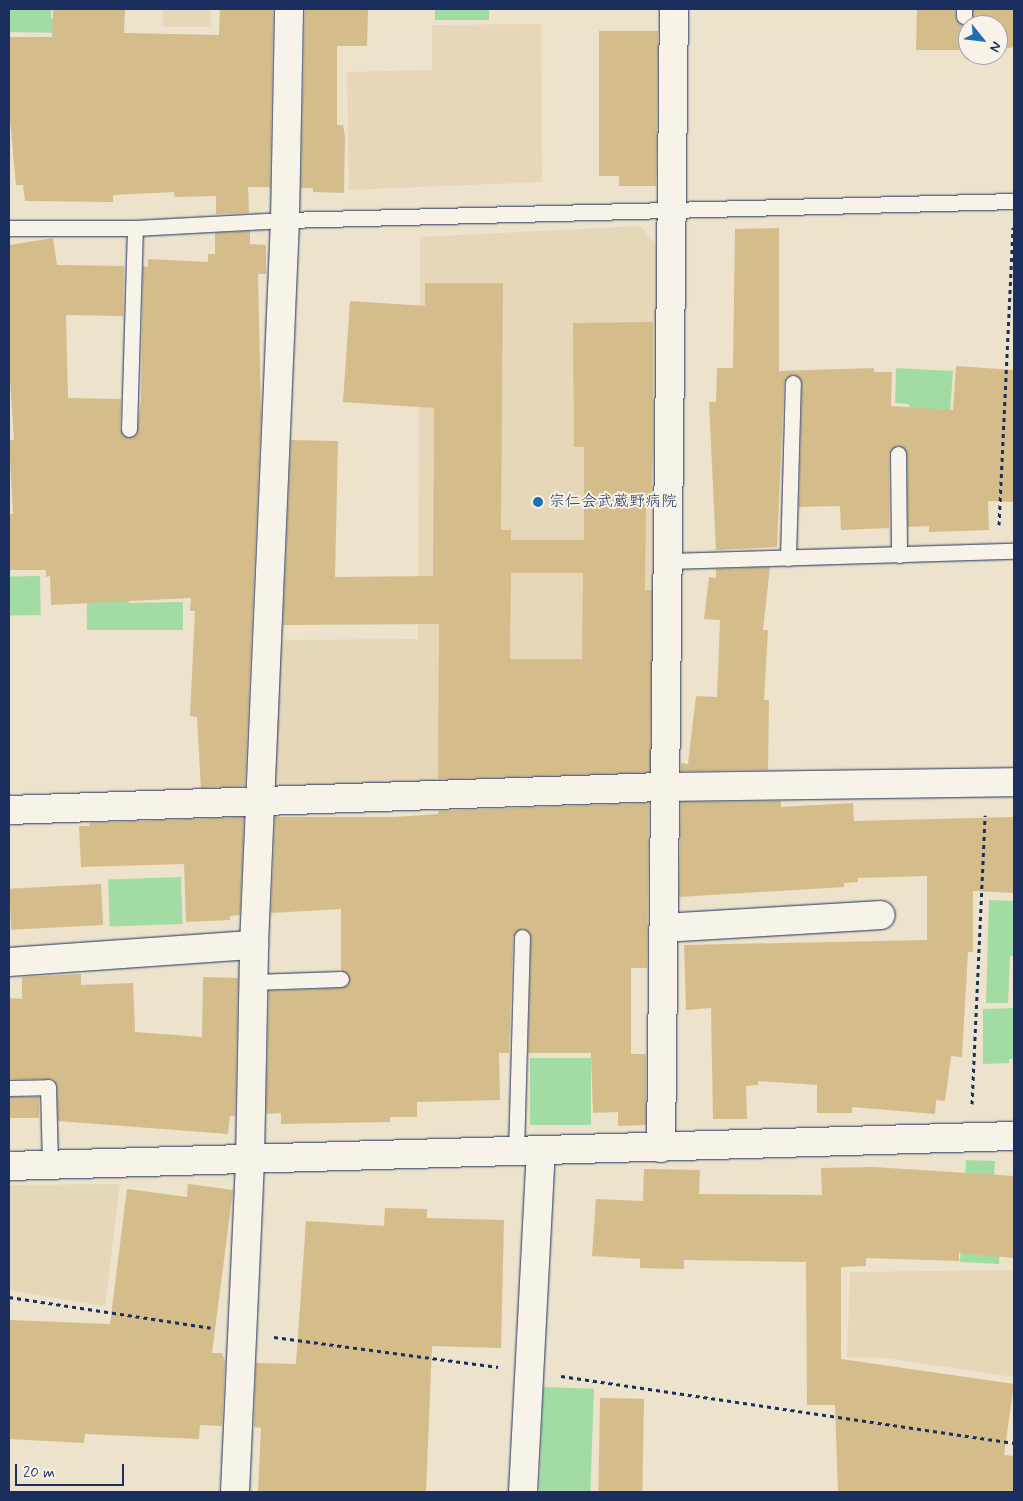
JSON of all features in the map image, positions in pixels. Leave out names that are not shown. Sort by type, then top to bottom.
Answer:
[{"type":"street","points":[[236,1492],[250,1160],[254,945],[285,220],[290,9]]},
{"type":"street","points":[[661,1148],[664,928],[662,787],[668,561],[674,9]]},
{"type":"street","points":[[9,810],[662,787],[1014,782]]},
{"type":"street","points":[[664,928],[882,915]]},
{"type":"street","points":[[9,962],[254,945]]},
{"type":"street","points":[[9,1166],[1014,1136]]},
{"type":"street","points":[[523,1492],[530,1372],[528,1151]]},
{"type":"lane","points":[[9,228],[134,228],[285,220],[1014,201]]},
{"type":"lane","points":[[129,428],[134,228]]},
{"type":"lane","points":[[788,558],[793,383]]},
{"type":"lane","points":[[898,454],[899,555]]},
{"type":"lane","points":[[668,561],[1007,552]]},
{"type":"lane","points":[[522,937],[528,1151]]},
{"type":"lane","points":[[253,982],[341,979]]},
{"type":"lane","points":[[9,1088],[48,1086],[50,1164]]},
{"type":"path","points":[[1007,552],[999,490],[1014,201]]},
{"type":"path","points":[[971,1137],[986,783]]},
{"type":"path","points":[[9,1297],[243,1333],[530,1372],[1014,1443]]},
{"type":"shaded area","points":[[163,9],[211,9],[211,27],[163,27]]},
{"type":"shaded area","points":[[541,24],[542,182],[349,190],[347,72],[432,70],[432,25]]},
{"type":"shaded area","name":"宗仁会武蔵野病院","points":[[641,226],[659,250],[656,776],[273,785],[282,640],[418,639],[420,237]]},
{"type":"shaded area","points":[[120,1184],[105,1306],[9,1290],[9,1185]]},
{"type":"shaded area","points":[[1014,1270],[1014,1377],[885,1358],[847,1357],[850,1272]]},
{"type":"green space","points":[[9,9],[51,9],[51,19],[69,19],[69,33],[9,32]]},
{"type":"green space","points":[[435,9],[489,9],[489,20],[435,20]]},
{"type":"green space","points":[[896,368],[953,371],[950,413],[908,432],[909,404],[895,403]]},
{"type":"green space","points":[[86,508],[128,590],[129,603],[183,602],[183,630],[87,630]]},
{"type":"green space","points":[[40,576],[41,615],[10,616],[9,577]]},
{"type":"green space","points":[[181,877],[183,924],[110,927],[108,880]]},
{"type":"green space","points":[[989,900],[1014,901],[1014,956],[1010,956],[1008,1003],[986,1003]]},
{"type":"green space","points":[[1014,1008],[1014,1059],[1009,1059],[1009,1063],[983,1064],[983,1009]]},
{"type":"green space","points":[[530,1058],[591,1058],[591,1125],[530,1125]]},
{"type":"green space","points":[[966,1160],[995,1161],[992,1214],[1002,1215],[999,1264],[960,1262]]},
{"type":"green space","points":[[543,1387],[594,1389],[590,1492],[539,1492]]},
{"type":"building","points":[[53,9],[125,9],[124,33],[219,35],[220,9],[273,9],[270,187],[248,187],[249,213],[216,214],[216,196],[175,197],[174,192],[113,195],[113,202],[25,201],[23,185],[16,185],[9,109],[9,37],[52,37]]},
{"type":"building","points":[[305,9],[368,9],[367,46],[337,46],[337,125],[343,125],[345,137],[344,193],[313,192],[313,188],[301,188]]},
{"type":"building","points":[[917,9],[955,9],[956,20],[958,21],[958,50],[916,50]]},
{"type":"building","points":[[973,9],[1014,9],[1014,47],[1008,48],[1008,15],[972,15]]},
{"type":"building","points":[[599,31],[658,31],[656,186],[619,186],[619,176],[599,176]]},
{"type":"building","points":[[779,228],[779,371],[874,368],[874,372],[892,372],[891,406],[953,410],[956,366],[1014,370],[1014,502],[988,501],[989,530],[929,532],[929,526],[908,527],[907,454],[898,445],[889,454],[889,528],[841,530],[840,506],[799,507],[802,383],[793,374],[784,383],[777,547],[716,550],[709,402],[716,402],[717,368],[733,368],[735,229]]},
{"type":"building","points":[[250,231],[250,244],[266,245],[266,274],[258,274],[261,414],[245,786],[201,788],[197,717],[190,716],[195,611],[190,611],[191,598],[51,605],[50,576],[46,577],[46,570],[9,570],[9,514],[13,514],[9,440],[14,440],[9,364],[9,245],[53,238],[57,265],[124,266],[123,316],[66,315],[68,398],[121,399],[120,429],[129,438],[137,433],[141,400],[143,266],[148,267],[148,259],[208,262],[208,254],[215,254],[215,233]]},
{"type":"building","points":[[425,283],[503,283],[501,530],[511,530],[511,540],[584,540],[584,447],[574,447],[573,323],[653,322],[653,446],[651,505],[646,505],[645,590],[652,590],[650,772],[438,779],[439,624],[283,625],[291,440],[338,441],[335,577],[433,576],[434,408],[343,402],[350,301],[425,306]],"holes":[[[511,573],[583,573],[582,659],[510,659]]]},
{"type":"building","points":[[770,567],[763,630],[768,630],[764,700],[769,700],[768,770],[681,771],[681,763],[688,764],[696,696],[717,697],[720,620],[704,619],[709,577],[716,578],[716,569]]},
{"type":"building","points":[[781,801],[781,807],[853,803],[854,821],[1014,817],[1014,893],[973,891],[973,952],[968,952],[962,1057],[951,1056],[945,1101],[936,1100],[935,1114],[852,1107],[852,1113],[817,1113],[817,1085],[758,1081],[758,1085],[746,1086],[747,1119],[713,1119],[711,1008],[686,1010],[684,945],[927,940],[927,876],[858,878],[858,882],[844,883],[844,887],[679,897],[681,802]]},
{"type":"building","points":[[649,803],[647,968],[631,968],[631,1054],[646,1054],[646,1125],[618,1126],[618,1112],[593,1113],[591,1053],[528,1053],[531,937],[523,928],[513,937],[509,1053],[499,1053],[500,1100],[417,1102],[417,1117],[390,1117],[390,1122],[281,1124],[281,1113],[266,1114],[269,991],[341,988],[350,979],[341,970],[341,909],[271,913],[275,817],[394,817],[438,814],[438,811]]},
{"type":"building","points":[[244,817],[240,915],[230,916],[230,920],[186,922],[184,864],[81,867],[79,826],[90,826],[89,823]]},
{"type":"building","points":[[101,884],[103,925],[11,930],[9,889]]},
{"type":"building","points":[[81,974],[81,985],[133,983],[135,1032],[202,1037],[203,977],[238,978],[235,1116],[230,1116],[228,1134],[58,1121],[57,1087],[53,1079],[9,1079],[9,998],[22,999],[22,977]]},
{"type":"building","points":[[9,1097],[39,1097],[39,1118],[9,1118]]},
{"type":"building","points":[[873,1167],[1014,1176],[1014,1258],[959,1253],[959,1261],[866,1258],[866,1266],[841,1267],[841,1359],[1014,1384],[1004,1455],[1014,1456],[1014,1492],[838,1492],[835,1405],[807,1405],[806,1262],[684,1260],[684,1269],[640,1268],[640,1259],[592,1256],[596,1199],[643,1201],[644,1169],[700,1170],[699,1194],[822,1195],[821,1168]]},
{"type":"building","points":[[188,1184],[233,1190],[212,1353],[222,1353],[225,1361],[222,1426],[200,1425],[199,1439],[85,1434],[84,1443],[9,1439],[9,1320],[110,1324],[127,1189],[187,1197]]},
{"type":"building","points":[[385,1208],[427,1209],[427,1218],[504,1220],[501,1348],[432,1346],[426,1492],[258,1492],[261,1428],[254,1427],[256,1363],[296,1364],[306,1221],[384,1226]]},
{"type":"building","points":[[600,1398],[644,1399],[642,1492],[598,1492]]},
{"type":"place","name":"宗仁会武蔵野病院","points":[[538,502]]}]
